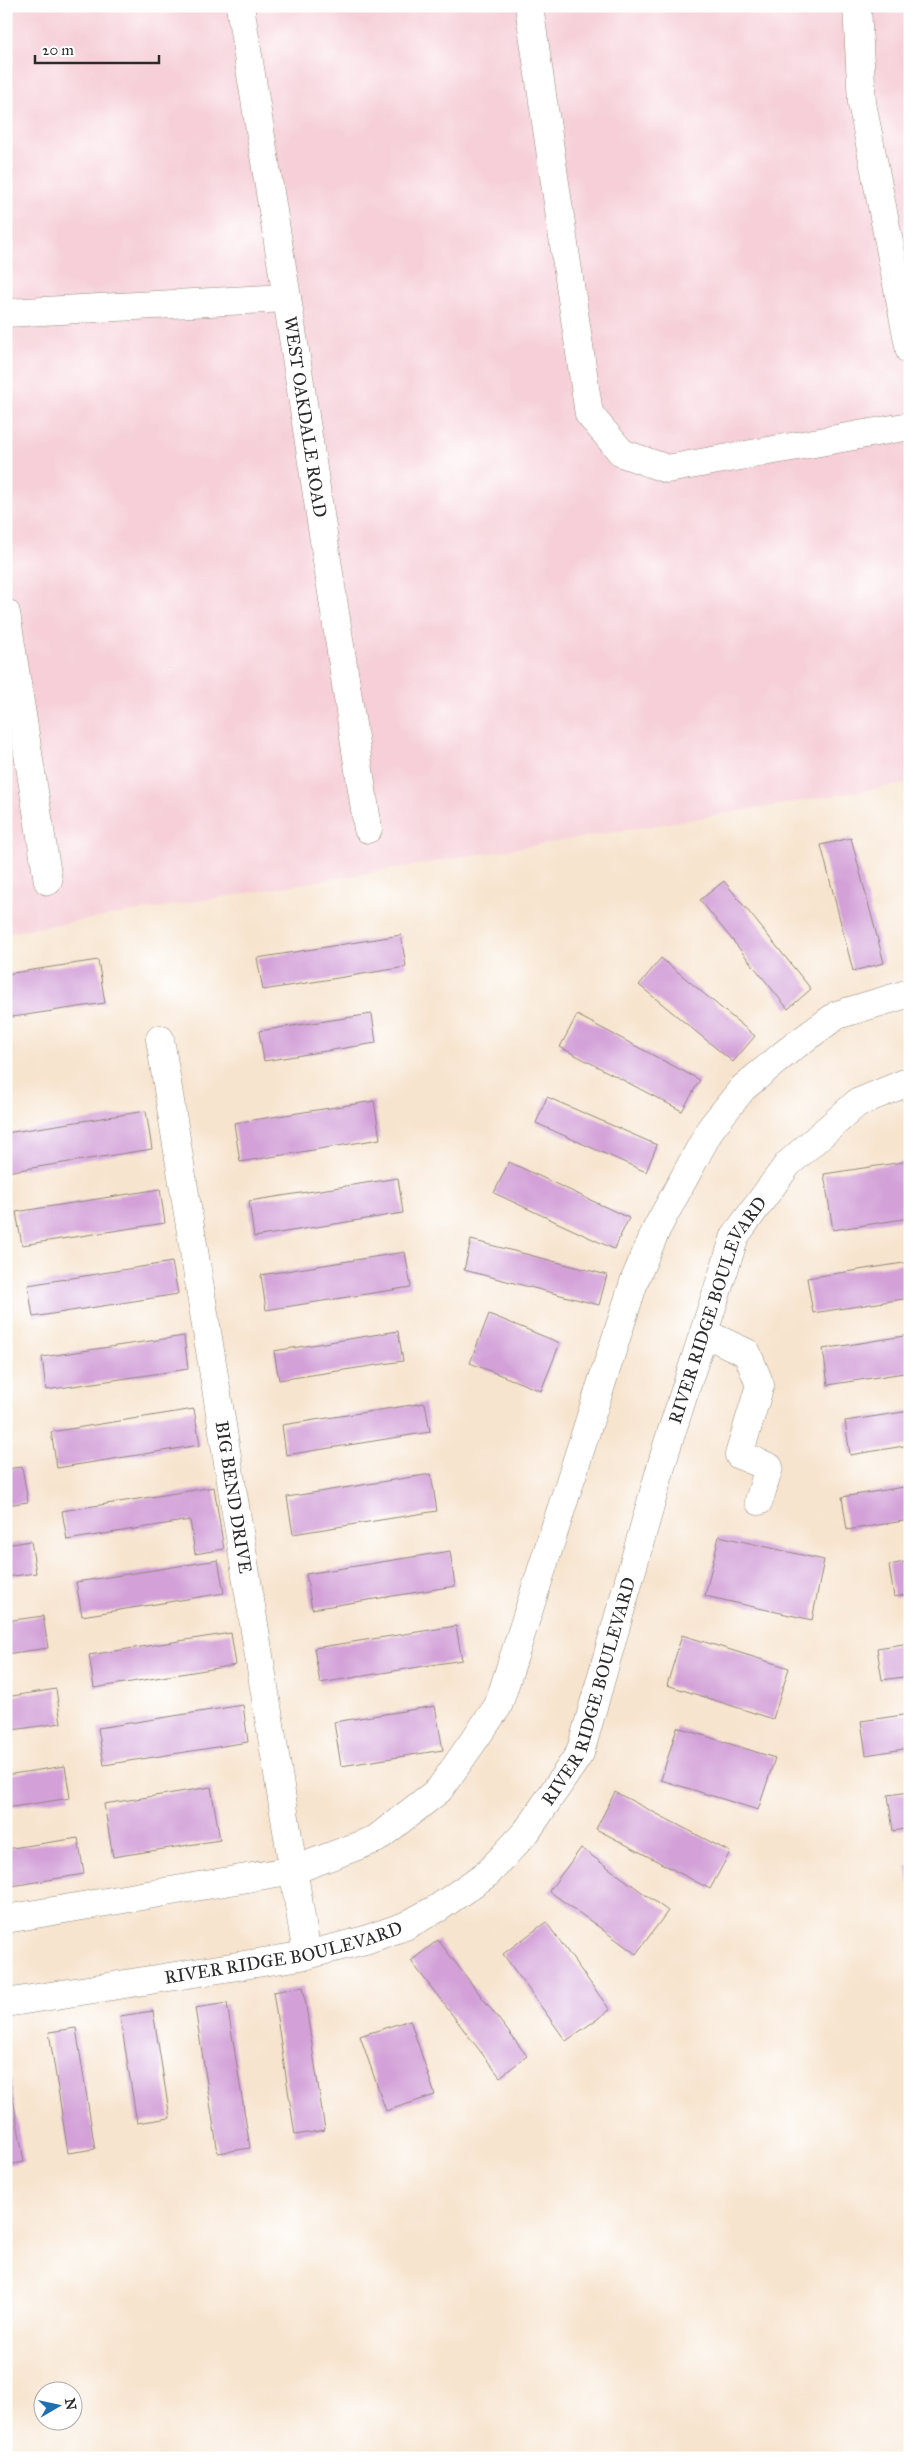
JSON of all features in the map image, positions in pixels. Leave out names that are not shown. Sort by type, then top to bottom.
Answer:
[{"type":"street","name":"WEST OAKDALE ROAD","points":[[240,6],[287,298],[368,829]]},
{"type":"street","points":[[529,6],[589,414],[622,453],[667,469],[910,426]]},
{"type":"street","points":[[857,6],[862,103],[910,351]]},
{"type":"street","points":[[6,313],[287,298]]},
{"type":"street","points":[[6,613],[48,881]]},
{"type":"street","points":[[6,1919],[294,1870],[376,1839],[439,1790],[498,1706],[635,1279],[656,1228],[711,1128],[743,1088],[789,1050],[837,1016],[910,993]]},
{"type":"street","name":"BIG BEND DRIVE","points":[[160,1039],[307,1955]]},
{"type":"street","name":"RIVER RIDGE BOULEVARD","points":[[6,2003],[307,1955],[364,1940],[405,1926],[438,1908],[488,1873],[527,1831],[580,1753],[668,1446],[736,1236],[788,1164],[857,1103],[910,1081]]},
{"type":"street","points":[[704,1334],[747,1353],[760,1385],[739,1456],[769,1467],[759,1501]]},
{"type":"shaded area","points":[[6,6],[910,6],[910,783],[6,933]]},
{"type":"building","points":[[851,838],[884,963],[853,971],[821,845]]},
{"type":"building","points":[[724,881],[811,989],[788,1009],[700,900]]},
{"type":"building","points":[[401,935],[406,967],[263,990],[257,958]]},
{"type":"building","points":[[661,958],[755,1036],[733,1062],[639,985]]},
{"type":"building","points":[[98,960],[105,1003],[6,1018],[6,974]]},
{"type":"building","points":[[372,1014],[376,1043],[264,1061],[259,1031]]},
{"type":"building","points":[[577,1015],[700,1080],[682,1111],[560,1047]]},
{"type":"building","points":[[547,1097],[657,1145],[646,1172],[536,1123]]},
{"type":"building","points":[[374,1101],[380,1139],[240,1162],[234,1123]]},
{"type":"building","points":[[146,1111],[152,1149],[6,1172],[6,1133]]},
{"type":"building","points":[[910,1161],[910,1218],[833,1230],[824,1174]]},
{"type":"building","points":[[509,1162],[629,1218],[614,1249],[494,1193]]},
{"type":"building","points":[[398,1178],[403,1213],[254,1237],[249,1201]]},
{"type":"building","points":[[160,1189],[165,1223],[22,1245],[16,1212]]},
{"type":"building","points":[[471,1240],[607,1275],[599,1305],[464,1270]]},
{"type":"building","points":[[405,1252],[411,1287],[266,1310],[261,1275]]},
{"type":"building","points":[[172,1262],[178,1294],[33,1317],[28,1285]]},
{"type":"building","points":[[910,1262],[910,1298],[813,1313],[807,1278]]},
{"type":"building","points":[[489,1314],[560,1343],[541,1391],[470,1363]]},
{"type":"building","points":[[398,1331],[403,1361],[279,1380],[274,1351]]},
{"type":"building","points":[[910,1335],[910,1372],[828,1385],[823,1349]]},
{"type":"building","points":[[184,1336],[188,1369],[46,1390],[42,1357]]},
{"type":"building","points":[[6,1401],[12,1427],[6,1428]]},
{"type":"building","points":[[425,1403],[430,1432],[286,1455],[282,1425]]},
{"type":"building","points":[[194,1409],[200,1445],[57,1468],[51,1432]]},
{"type":"building","points":[[910,1411],[910,1445],[850,1455],[845,1421]]},
{"type":"building","points":[[22,1467],[28,1502],[6,1505],[6,1469]]},
{"type":"building","points":[[431,1474],[437,1511],[293,1534],[287,1497]]},
{"type":"building","points":[[910,1486],[910,1520],[847,1530],[842,1497]]},
{"type":"building","points":[[214,1487],[224,1549],[195,1554],[190,1520],[67,1540],[62,1511]]},
{"type":"building","points":[[719,1536],[824,1560],[812,1620],[705,1596]]},
{"type":"building","points":[[31,1541],[36,1573],[6,1577],[6,1545]]},
{"type":"building","points":[[450,1551],[455,1586],[312,1609],[306,1574]]},
{"type":"building","points":[[218,1560],[224,1593],[82,1616],[76,1582]]},
{"type":"building","points":[[910,1561],[910,1594],[894,1597],[889,1565]]},
{"type":"building","points":[[43,1616],[48,1648],[6,1654],[6,1621]]},
{"type":"building","points":[[456,1626],[462,1660],[320,1683],[314,1648]]},
{"type":"building","points":[[231,1633],[236,1665],[94,1688],[89,1655]]},
{"type":"building","points":[[682,1635],[789,1668],[773,1719],[667,1685]]},
{"type":"building","points":[[910,1643],[910,1676],[882,1680],[877,1648]]},
{"type":"building","points":[[56,1689],[61,1723],[6,1731],[6,1697]]},
{"type":"building","points":[[243,1705],[248,1742],[104,1765],[98,1728]]},
{"type":"building","points":[[435,1706],[443,1750],[341,1766],[334,1722]]},
{"type":"building","points":[[910,1714],[910,1748],[866,1755],[861,1721]]},
{"type":"building","points":[[677,1727],[775,1758],[758,1810],[661,1780]]},
{"type":"building","points":[[65,1766],[70,1798],[6,1808],[6,1775]]},
{"type":"building","points":[[211,1787],[220,1840],[113,1857],[104,1804]]},
{"type":"building","points":[[615,1792],[730,1852],[710,1889],[596,1829]]},
{"type":"building","points":[[910,1792],[910,1828],[893,1831],[888,1795]]},
{"type":"building","points":[[78,1838],[84,1874],[6,1887],[6,1849]]},
{"type":"building","points":[[581,1848],[668,1911],[636,1954],[549,1891]]},
{"type":"building","points":[[906,1865],[910,1865],[909,1884]]},
{"type":"building","points":[[546,1922],[610,2010],[566,2041],[503,1954]]},
{"type":"building","points":[[438,1940],[527,2056],[500,2077],[411,1961]]},
{"type":"building","points":[[303,1987],[325,2130],[295,2135],[273,1992]]},
{"type":"building","points":[[227,2003],[250,2148],[218,2153],[195,2008]]},
{"type":"building","points":[[153,2011],[170,2118],[137,2123],[120,2016]]},
{"type":"building","points":[[410,2020],[435,2095],[386,2111],[360,2036]]},
{"type":"building","points":[[76,2028],[95,2149],[68,2153],[49,2032]]},
{"type":"building","points":[[6,2057],[24,2162],[6,2165]]}]
